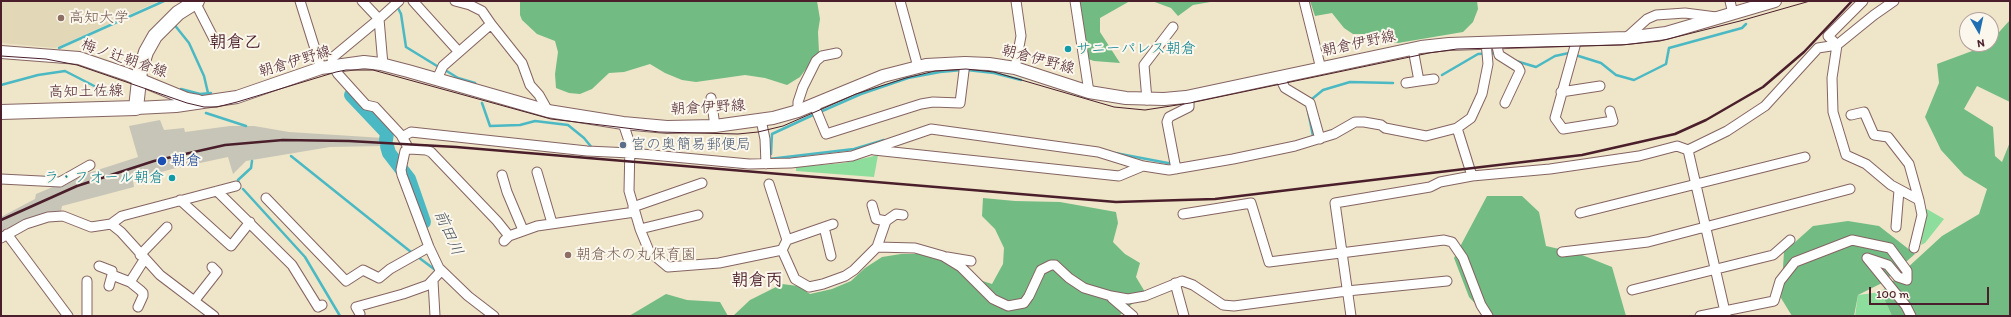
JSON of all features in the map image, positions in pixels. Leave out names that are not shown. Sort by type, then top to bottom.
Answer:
[{"type":"main road","name":"高知土佐線","points":[[1,112],[136,108],[138,80],[146,52],[155,36],[178,13],[196,1]]},
{"type":"main road","name":"朝倉伊野線","points":[[136,108],[154,108],[210,102],[237,97],[327,67],[364,62],[383,65],[437,79],[516,104],[548,111],[623,123],[667,127],[715,126],[761,120],[798,111],[882,76],[918,67],[965,63],[1015,68],[1090,92],[1147,100],[1189,96],[1412,49],[1449,44],[1492,50],[1575,48],[1626,38],[1666,33],[1775,1]]},
{"type":"main road","name":"梅ノ辻朝倉線","points":[[1,52],[79,58],[187,99],[210,102]]},
{"type":"street","points":[[196,1],[215,41]]},
{"type":"street","points":[[300,1],[327,67],[338,74],[366,105],[375,107],[402,137],[409,149]]},
{"type":"street","points":[[362,1],[379,19],[383,65]]},
{"type":"street","points":[[327,67],[332,58],[379,19],[397,1]]},
{"type":"street","points":[[413,1],[459,52]]},
{"type":"street","points":[[455,1],[470,5],[482,11],[522,64],[530,85],[539,95],[548,111]]},
{"type":"street","points":[[900,1],[918,67]]},
{"type":"street","points":[[1015,68],[1021,36],[1016,1]]},
{"type":"street","points":[[1075,1],[1090,92]]},
{"type":"street","points":[[1304,1],[1321,69]]},
{"type":"street","points":[[1626,38],[1647,18],[1656,15],[1685,13],[1727,16],[1730,1]]},
{"type":"street","points":[[1837,45],[1828,36],[1864,1]]},
{"type":"street","points":[[1350,316],[1335,203],[1430,187],[1440,182],[1472,176],[1550,169],[1639,156],[1677,146],[1688,150],[1727,131],[1765,106],[1818,48],[1837,45],[1894,1]]},
{"type":"street","points":[[437,79],[443,66],[491,24]]},
{"type":"street","points":[[1147,100],[1144,65],[1173,27]]},
{"type":"street","points":[[1837,45],[1832,78],[1833,112],[1846,155],[1866,164],[1891,185],[1919,200]]},
{"type":"street","points":[[1575,48],[1555,118],[1563,129],[1613,121],[1610,111]]},
{"type":"street","points":[[1412,49],[1419,81]]},
{"type":"street","points":[[402,137],[412,132],[631,156],[766,164],[791,163],[852,156],[931,129],[1098,152],[1143,166],[1176,169],[1265,153],[1320,139],[1358,122],[1371,122],[1385,128],[1426,136],[1457,128],[1471,118],[1482,94],[1492,50],[1518,67],[1520,71],[1505,103]]},
{"type":"street","points":[[798,111],[798,102],[803,87],[816,61],[822,56],[837,53]]},
{"type":"street","points":[[814,105],[826,134],[921,104],[932,102],[960,103],[965,63]]},
{"type":"street","points":[[1280,78],[1287,89],[1310,103],[1320,139]]},
{"type":"street","points":[[1406,83],[1434,79]]},
{"type":"street","points":[[1562,92],[1600,86]]},
{"type":"street","points":[[1176,169],[1167,122],[1169,117],[1189,107],[1189,96]]},
{"type":"street","points":[[711,98],[715,126]]},
{"type":"street","points":[[1851,115],[1864,112],[1874,135],[1888,137],[1909,164],[1922,215],[1914,248]]},
{"type":"street","points":[[761,120],[765,140],[766,164]]},
{"type":"street","points":[[623,123],[630,144],[631,156],[629,191],[634,210],[649,251],[668,267],[719,263],[782,250]]},
{"type":"street","points":[[1457,128],[1472,176]]},
{"type":"street","points":[[494,316],[441,271],[429,248],[401,168],[405,151],[409,149],[426,150],[431,152],[497,221],[506,238],[523,230],[634,210],[702,183]]},
{"type":"street","points":[[872,150],[1119,176],[1143,166]]},
{"type":"street","points":[[1688,150],[1694,183],[1725,314]]},
{"type":"street","points":[[1580,214],[1694,183],[1805,157]]},
{"type":"street","points":[[1,179],[60,182],[90,165]]},
{"type":"street","points":[[537,172],[552,224]]},
{"type":"street","points":[[502,175],[507,192],[523,230]]},
{"type":"street","points":[[769,184],[787,240]]},
{"type":"street","points":[[68,316],[4,236],[26,224],[48,217],[63,216],[91,227],[111,224],[122,216],[236,186]]},
{"type":"street","points":[[1562,252],[1648,242],[1850,190]]},
{"type":"street","points":[[1896,227],[1899,190]]},
{"type":"street","points":[[217,191],[292,264],[318,307],[322,305]]},
{"type":"street","points":[[266,198],[346,281],[363,270],[379,278],[390,269],[429,248]]},
{"type":"street","points":[[180,200],[231,246],[250,222]]},
{"type":"street","points":[[1183,214],[1251,203],[1269,262],[1444,240],[1452,242],[1462,258],[1481,305],[1488,316]]},
{"type":"street","points":[[872,205],[876,219],[886,221]]},
{"type":"street","points":[[782,250],[795,279],[809,287],[823,284],[845,276],[854,270],[877,247],[886,221],[896,214],[903,215]]},
{"type":"street","points":[[640,229],[698,215]]},
{"type":"street","points":[[111,224],[121,232],[142,257],[160,275],[195,300],[214,316]]},
{"type":"street","points":[[782,250],[787,240],[828,225],[831,256]]},
{"type":"street","points":[[130,282],[142,257],[167,227]]},
{"type":"street","points":[[1632,290],[1773,255],[1790,240]]},
{"type":"street","points":[[1700,316],[1725,314],[1774,301],[1780,281],[1795,262],[1852,240],[1890,248],[1907,271],[1907,280],[1898,277],[1888,265],[1867,258],[1906,306],[1911,316]]},
{"type":"street","points":[[877,247],[922,248],[943,256],[961,266],[993,299],[1008,306],[1024,302],[1029,296],[1041,270],[1051,265],[1055,265],[1069,278],[1084,288],[1111,296],[1128,299],[1145,296],[1182,281],[1193,285],[1223,305],[1234,306],[1347,291],[1447,281]]},
{"type":"street","points":[[943,256],[971,261]]},
{"type":"street","points":[[99,266],[112,272],[112,275],[130,282],[143,293],[138,307]]},
{"type":"street","points":[[195,300],[217,272],[212,267]]},
{"type":"street","points":[[360,314],[356,307],[403,294],[428,285],[441,271]]},
{"type":"street","points":[[109,286],[112,275]]},
{"type":"street","points":[[87,281],[87,316]]},
{"type":"street","points":[[433,281],[435,316]]},
{"type":"street","points":[[1175,283],[1184,316]]},
{"type":"street","points":[[1111,296],[1114,301],[1122,305],[1133,316]]},
{"type":"shaded area","name":"高知大学","points":[[1,1],[159,1],[55,48],[1,43]]},
{"type":"shaded area","points":[[160,120],[164,130],[184,128],[185,132],[230,126],[254,126],[289,132],[383,138],[382,146],[330,147],[246,161],[233,174],[228,157],[172,169],[133,180],[134,187],[62,206],[61,211],[34,217],[1,231],[1,217],[35,199],[36,194],[79,176],[138,157],[129,126]]},
{"type":"green space","points":[[520,1],[817,1],[820,19],[818,32],[819,52],[800,77],[787,85],[765,78],[745,75],[696,82],[682,80],[665,73],[650,64],[624,72],[609,73],[592,89],[580,94],[569,93],[556,88],[555,74],[558,52],[555,41],[537,34],[522,20],[520,15]]},
{"type":"green space","points":[[1077,1],[1130,1],[1100,18],[1100,32],[1120,63],[1094,61],[1082,57]]},
{"type":"green space","points":[[1152,1],[1216,1],[1193,5],[1178,16],[1171,8]]},
{"type":"green space","points":[[1310,1],[1477,1],[1478,9],[1473,22],[1463,32],[1398,43],[1378,39],[1369,34],[1353,34],[1344,28],[1332,13],[1315,16]]},
{"type":"green space","points":[[2010,20],[2010,102],[1977,86],[1964,109],[1993,127],[1995,156],[2002,162],[2010,142],[2010,316],[1892,316],[1881,292],[1942,236],[1979,214],[1987,189],[1964,175],[1941,150],[1925,117],[1939,83],[1937,64],[1969,52],[1999,52],[1999,32]]},
{"type":"green space","points":[[878,155],[874,177],[796,171],[796,167],[844,163]]},
{"type":"green space","points":[[1487,196],[1522,196],[1539,212],[1546,246],[1577,253],[1612,267],[1626,316],[1487,316],[1469,297],[1454,258]]},
{"type":"green space","points":[[983,198],[1015,201],[1060,202],[1116,212],[1118,223],[1113,242],[1125,254],[1140,263],[1136,277],[1145,292],[1119,316],[733,316],[750,300],[782,284],[798,286],[810,294],[832,289],[851,281],[865,268],[882,257],[901,254],[926,254],[943,261],[970,277],[992,284],[1003,264],[1004,248],[995,229],[982,216]]},
{"type":"green space","points":[[1925,208],[1944,219],[1925,243],[1921,245]]},
{"type":"green space","points":[[1848,221],[1879,226],[1915,254],[1882,283],[1858,295],[1854,316],[1792,316],[1781,298],[1784,252],[1813,226]]},
{"type":"green space","points":[[1881,292],[1892,316],[1855,316],[1858,295]]},
{"type":"green space","points":[[666,294],[687,300],[720,302],[728,316],[629,316]]},
{"type":"waterway","points":[[59,48],[164,1]]},
{"type":"waterway","points":[[397,6],[401,14],[406,47],[437,66]]},
{"type":"waterway","points":[[173,23],[189,43],[204,76],[208,93]]},
{"type":"waterway","points":[[1516,61],[1536,67],[1555,56],[1569,53],[1601,63],[1616,75],[1634,80],[1666,64],[1669,48],[1742,28],[1746,24]]},
{"type":"waterway","points":[[1442,75],[1478,54],[1497,53]]},
{"type":"waterway","points":[[445,70],[458,78],[475,83],[476,85]]},
{"type":"waterway","points":[[820,112],[861,94],[908,78],[940,72],[962,70]]},
{"type":"waterway","points":[[967,70],[994,73],[1021,80]]},
{"type":"waterway","points":[[1,85],[38,75],[65,71],[102,90],[114,93]]},
{"type":"waterway","points":[[1312,99],[1323,90],[1350,82],[1393,83]]},
{"type":"waterway","points":[[181,89],[200,94],[211,93]]},
{"type":"waterway","name":"前田川","points":[[351,95],[387,133],[386,140]]},
{"type":"waterway","points":[[482,103],[490,126],[520,125],[535,121],[568,125],[584,138],[593,149]]},
{"type":"waterway","points":[[1308,111],[1313,136],[1311,138]]},
{"type":"waterway","points":[[206,113],[246,126]]},
{"type":"waterway","points":[[771,154],[772,134],[815,114]]},
{"type":"waterway","points":[[769,159],[854,149],[884,140]]},
{"type":"waterway","name":"前田川","points":[[387,146],[389,153],[409,179],[424,222]]},
{"type":"waterway","points":[[1115,153],[1173,164]]},
{"type":"waterway","points":[[291,156],[411,252]]},
{"type":"waterway","points":[[239,184],[238,180],[251,168],[252,161]]},
{"type":"waterway","points":[[243,189],[305,257],[340,316]]},
{"type":"waterway","points":[[418,257],[434,269]]},
{"type":"tram line","points":[[1,56],[46,59],[77,65],[187,103],[204,107],[217,107],[237,102],[336,72],[346,70],[373,70],[551,119],[659,132],[738,134],[758,132],[783,126],[856,94],[906,78],[935,71],[966,69],[994,72],[1114,107],[1145,110],[1190,103],[1429,53],[1457,49],[1622,45],[1660,41],[1740,21],[1810,1]]},
{"type":"railway","points":[[1,220],[77,186],[154,161],[225,145],[283,140],[349,141],[456,147],[1116,202],[1215,199],[1582,155],[1675,134],[1706,120],[1763,87],[1804,52],[1852,1]]},
{"type":"place","name":"高知大学","points":[[61,18]]},
{"type":"place","name":"サニーパレス朝倉","points":[[1068,49]]},
{"type":"place","name":"宮の奥簡易郵便局","points":[[623,145]]},
{"type":"place","name":"朝倉","points":[[162,161]]},
{"type":"place","name":"ラ・フオール朝倉","points":[[172,178]]},
{"type":"place","name":"朝倉木の丸保育園","points":[[568,255]]},
{"type":"district","name":"朝倉乙","points":[[235,43]]},
{"type":"district","name":"朝倉丙","points":[[757,281]]}]
